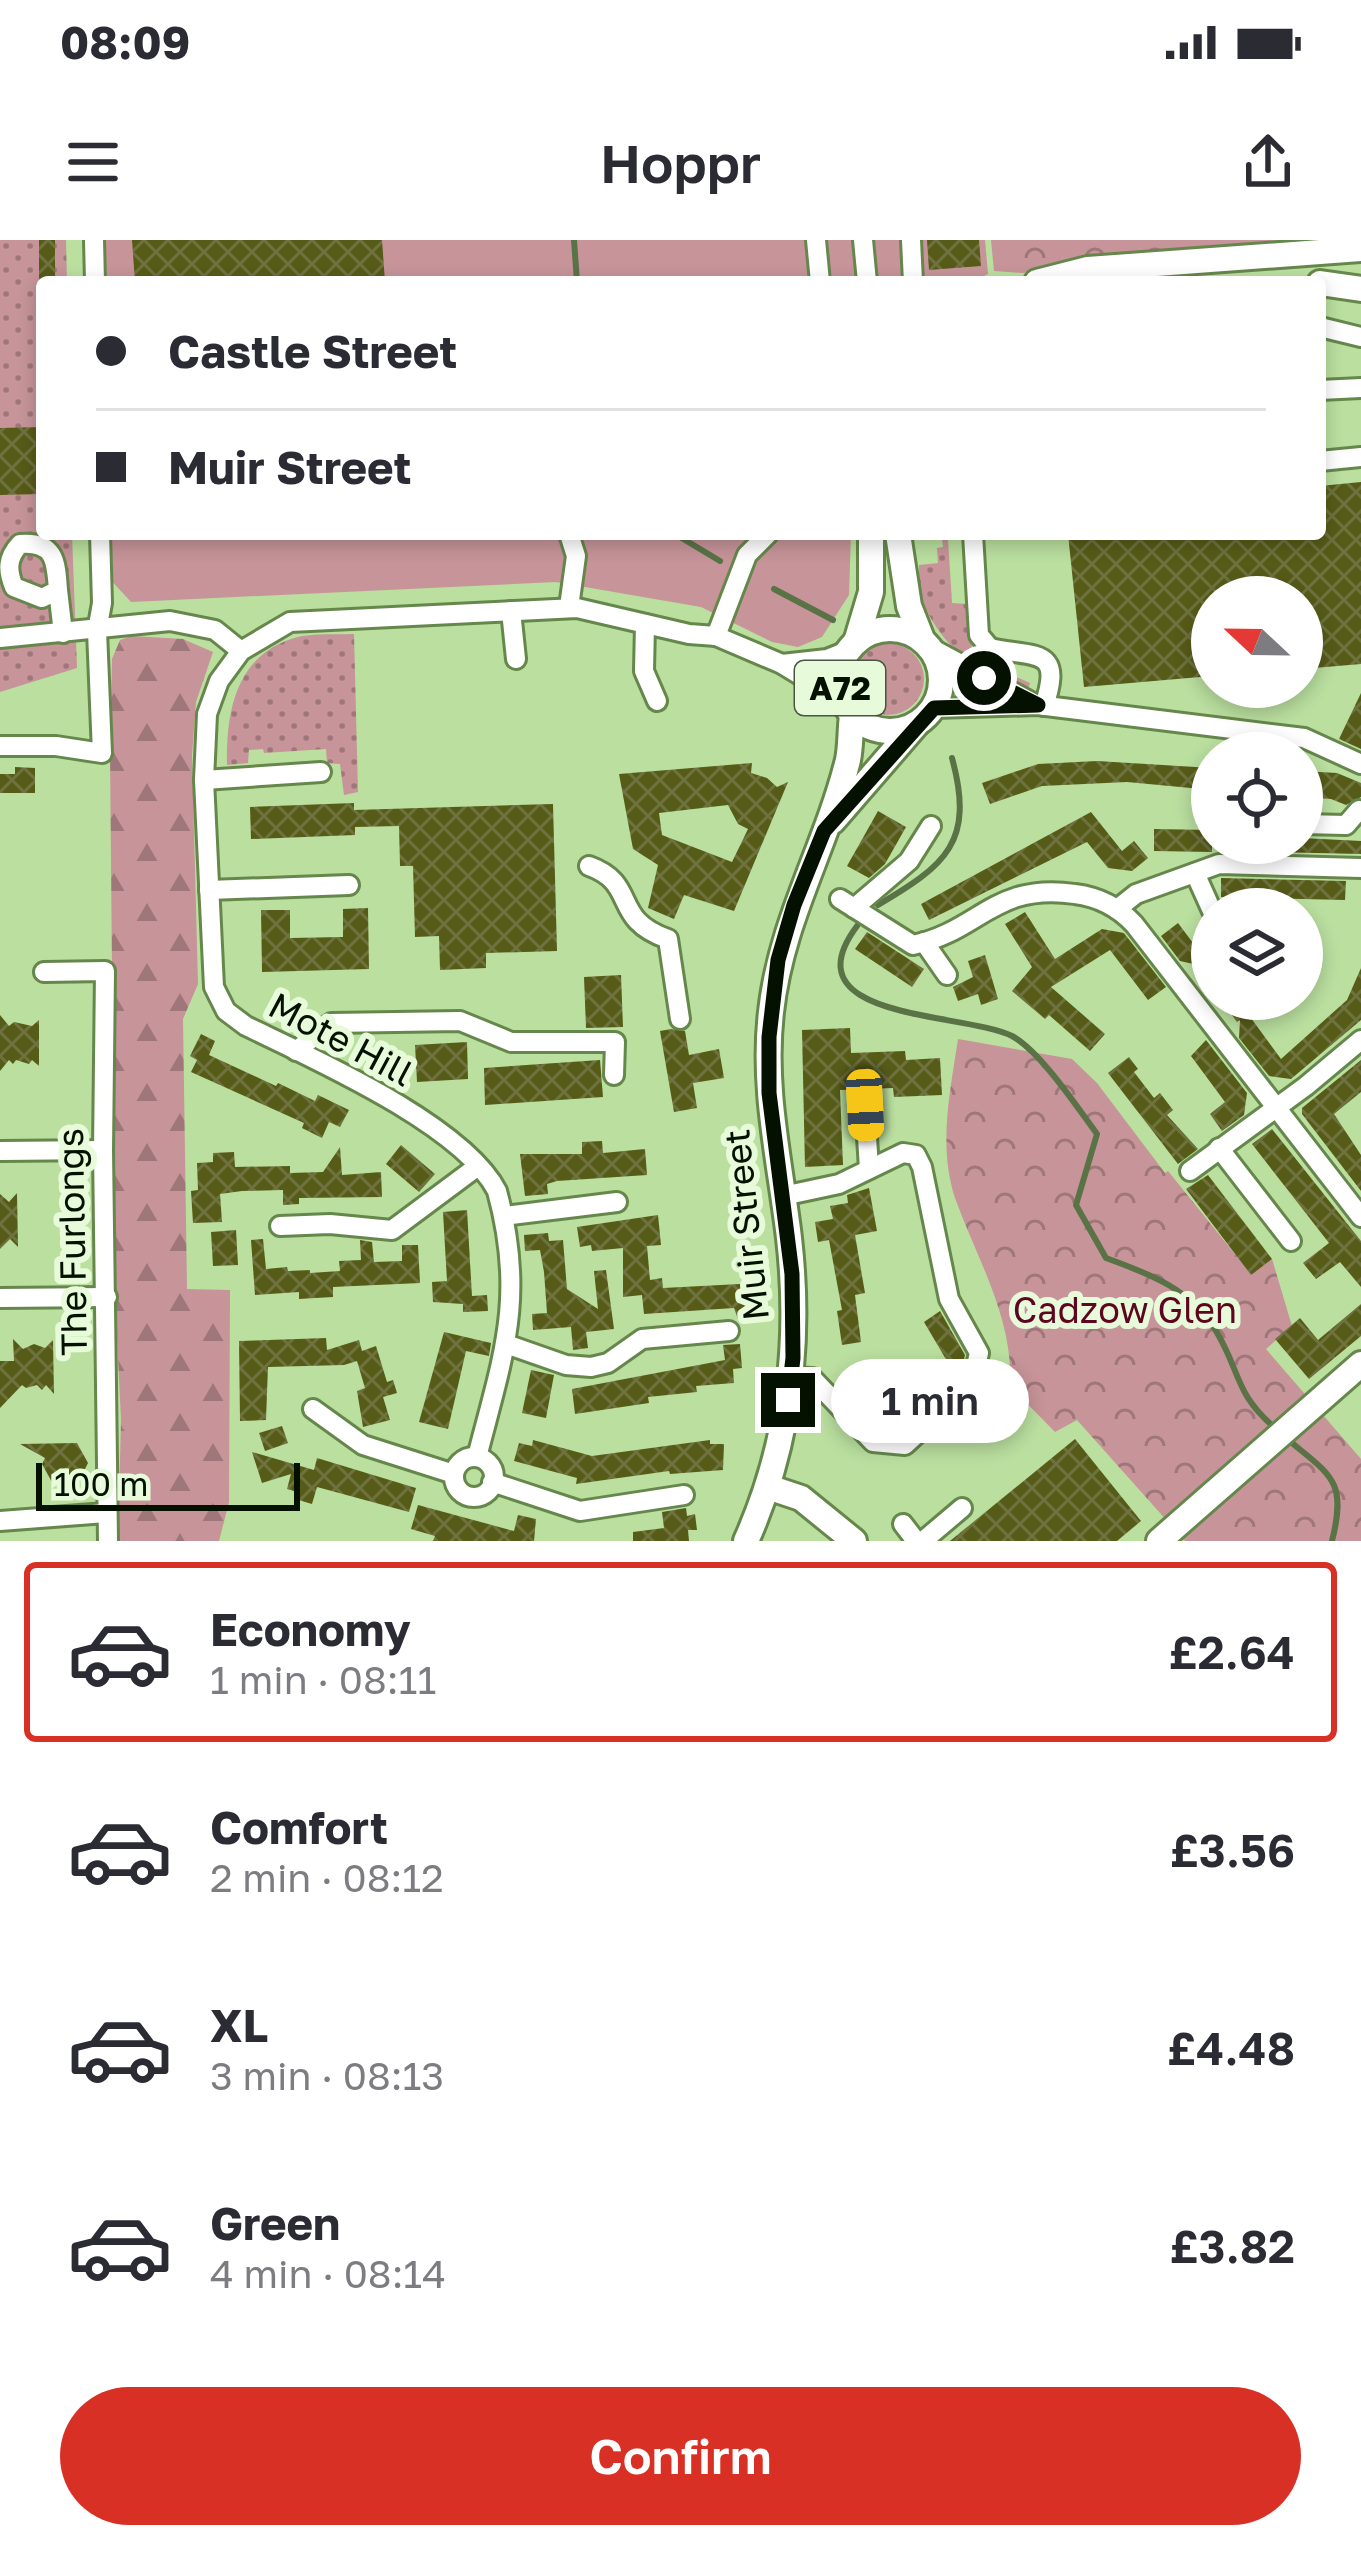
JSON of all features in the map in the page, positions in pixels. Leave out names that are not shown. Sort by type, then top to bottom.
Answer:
[{"type":"main road","points":[[1061,276],[1088,269],[1361,249]]},
{"type":"main road","points":[[1326,284],[1361,289]]},
{"type":"main road","name":"A72","points":[[871,540],[871,592],[839,676],[848,708],[884,731],[926,716],[941,671],[909,607],[899,540]]},
{"type":"main road","name":"A72","points":[[851,646],[889,628],[927,644]]},
{"type":"main road","name":"Muir Street","points":[[746,1541],[780,1445],[791,1377],[793,1292],[769,1093],[770,1015],[783,940],[848,758],[848,708]]},
{"type":"main road","name":"Muir Street","points":[[824,831],[926,716]]},
{"type":"main road","points":[[1161,1539],[1361,1364]]},
{"type":"main road","points":[[768,1487],[801,1498],[854,1541]]},
{"type":"street","points":[[94,240],[95,276]]},
{"type":"street","points":[[816,240],[819,276]]},
{"type":"street","points":[[863,240],[866,276]]},
{"type":"street","points":[[910,240],[913,276]]},
{"type":"street","points":[[1326,328],[1361,337]]},
{"type":"street","points":[[1326,390],[1361,388]]},
{"type":"street","points":[[1326,461],[1361,458]]},
{"type":"street","points":[[0,746],[56,746],[102,753],[97,631],[102,603],[100,540]]},
{"type":"street","points":[[569,607],[576,556],[571,540]]},
{"type":"street","points":[[716,636],[743,563],[763,540]]},
{"type":"street","points":[[973,540],[979,635],[990,648],[1038,653],[1047,661],[1052,682],[1041,706]]},
{"type":"street","points":[[58,590],[63,633]]},
{"type":"street","points":[[0,638],[170,621],[215,630],[241,651],[290,622],[569,607],[716,636],[782,664],[848,708]]},
{"type":"street","points":[[512,610],[516,659]]},
{"type":"street","points":[[645,624],[644,671],[656,701]]},
{"type":"street","points":[[927,644],[1041,706]]},
{"type":"street","points":[[782,664],[827,659],[851,646]]},
{"type":"street","name":"Mote Hill","points":[[241,651],[219,681],[207,713],[209,890],[218,1001],[246,1026],[443,1133],[497,1191],[513,1290],[506,1344],[477,1457]]},
{"type":"street","points":[[926,716],[1041,706],[1304,738],[1361,764]]},
{"type":"street","points":[[205,780],[321,772]]},
{"type":"street","points":[[1323,824],[1346,825],[1359,810]]},
{"type":"street","points":[[931,826],[909,861],[847,903],[907,943],[924,942],[1018,894],[1050,891],[1087,896],[1117,909],[1134,924],[1361,1216]]},
{"type":"street","points":[[1117,909],[1136,894],[1226,863],[1361,868]]},
{"type":"street","points":[[589,866],[609,873],[630,916],[644,931],[668,939],[680,1019]]},
{"type":"street","points":[[1195,873],[1202,888]]},
{"type":"street","points":[[209,890],[349,885]]},
{"type":"street","points":[[924,942],[947,975]]},
{"type":"street","name":"The Furlongs","points":[[44,972],[105,971],[108,1541]]},
{"type":"street","points":[[296,1051],[331,1023],[460,1021],[512,1042],[615,1042],[614,1075]]},
{"type":"street","points":[[1190,1171],[1361,1040]]},
{"type":"street","points":[[865,1105],[869,1169]]},
{"type":"street","points":[[1219,1148],[1291,1241]]},
{"type":"street","points":[[0,1151],[103,1150]]},
{"type":"street","points":[[783,1196],[827,1188],[903,1153],[919,1158],[949,1299],[979,1353],[975,1380],[908,1444],[880,1444],[812,1378],[791,1377]]},
{"type":"street","points":[[280,1226],[330,1224],[392,1230],[478,1166]]},
{"type":"street","points":[[504,1216],[617,1202]]},
{"type":"street","points":[[0,1298],[107,1298]]},
{"type":"street","points":[[506,1344],[566,1364],[591,1367],[608,1363],[642,1340],[729,1331]]},
{"type":"street","points":[[313,1409],[363,1444],[454,1474]]},
{"type":"street","points":[[477,1457],[491,1467],[492,1482],[481,1496],[467,1496],[458,1488],[454,1474],[463,1460],[477,1457]]},
{"type":"street","points":[[492,1482],[580,1511],[684,1495]]},
{"type":"street","points":[[903,1524],[920,1541],[962,1508]]},
{"type":"street","points":[[14,1541],[7,1521],[106,1513]]},
{"type":"green space","points":[[0,240],[66,240],[67,276],[36,276],[36,540],[72,540],[77,668],[0,692]]},
{"type":"green space","points":[[103,240],[985,240],[988,274],[984,276],[104,276]]},
{"type":"green space","points":[[991,240],[1334,240],[1086,258],[1023,273],[994,271]]},
{"type":"green space","points":[[107,540],[851,540],[849,595],[822,637],[798,647],[772,642],[701,607],[556,582],[131,602],[107,576]]},
{"type":"green space","points":[[942,540],[948,540],[952,603],[968,604],[972,648],[989,665],[1030,683],[1028,689],[968,661],[928,614],[913,572],[919,571],[919,565],[938,563],[937,548],[943,547]]},
{"type":"green space","points":[[354,634],[358,792],[344,795],[340,764],[327,763],[326,749],[249,750],[248,763],[227,765],[233,705],[248,670],[261,656],[298,637]]},
{"type":"green space","points":[[132,636],[183,639],[213,652],[196,702],[192,755],[198,984],[183,1019],[187,1289],[230,1290],[229,1502],[219,1541],[118,1541],[121,1420],[115,1295],[110,751],[112,659],[120,640]]},
{"type":"green space","points":[[888,643],[913,654],[924,679],[913,704],[888,715],[863,704],[852,679],[863,654]]},
{"type":"green space","name":"Cadzow Glen","points":[[958,1039],[1072,1059],[1097,1083],[1251,1274],[1272,1259],[1292,1326],[1266,1349],[1361,1459],[1361,1541],[1185,1541],[1077,1420],[1055,1432],[1010,1386],[1000,1313],[955,1198],[947,1158]]},
{"type":"building","points":[[39,240],[55,240],[55,276],[39,276]]},
{"type":"building","points":[[132,240],[382,240],[385,276],[135,276]]},
{"type":"building","points":[[927,240],[979,240],[981,266],[929,270]]},
{"type":"building","points":[[36,427],[36,494],[0,495],[0,428]]},
{"type":"building","points":[[1361,482],[1361,664],[1323,667],[1323,576],[1191,576],[1191,678],[1084,687],[1069,540],[1326,540],[1326,485]]},
{"type":"building","points":[[1361,693],[1361,749],[1339,739]]},
{"type":"building","points":[[1097,761],[1191,767],[1191,788],[1127,782],[1042,786],[990,804],[982,783],[1038,764]]},
{"type":"building","points":[[752,763],[751,773],[777,787],[788,782],[734,911],[684,895],[674,919],[648,908],[658,865],[633,849],[619,774]],"holes":[[[728,805],[738,824],[748,829],[732,862],[662,835],[659,813]]]},
{"type":"building","points":[[15,767],[35,768],[35,793],[0,793],[0,774],[15,774]]},
{"type":"building","points":[[1323,772],[1361,783],[1361,797],[1346,805],[1323,798]]},
{"type":"building","points":[[354,803],[354,810],[553,804],[557,951],[486,953],[486,968],[440,970],[439,936],[415,937],[413,866],[400,866],[399,826],[355,827],[355,835],[251,839],[250,807]]},
{"type":"building","points":[[878,811],[906,827],[885,864],[869,878],[847,866]]},
{"type":"building","points":[[1091,812],[1122,851],[1134,841],[1148,858],[1132,871],[1108,868],[1087,842],[929,920],[921,904]]},
{"type":"building","points":[[1154,829],[1191,830],[1191,852],[1154,851]]},
{"type":"building","points":[[1323,839],[1361,841],[1361,854],[1323,853]]},
{"type":"building","points":[[1221,878],[1346,881],[1345,900],[1323,899],[1323,888],[1221,888]]},
{"type":"building","points":[[368,908],[369,969],[262,972],[261,910],[290,910],[290,938],[343,937],[343,909]]},
{"type":"building","points":[[1025,912],[1055,959],[1102,929],[1124,933],[1166,987],[1148,1000],[1110,950],[1051,987],[1105,1034],[1090,1051],[1012,991],[1032,967],[1005,924]]},
{"type":"building","points":[[1178,923],[1191,940],[1191,963],[1180,961],[1161,936]]},
{"type":"building","points":[[867,932],[924,969],[912,987],[855,949]]},
{"type":"building","points":[[985,955],[998,999],[981,1005],[978,994],[958,1001],[953,987],[973,977],[968,961]]},
{"type":"building","points":[[1361,968],[1361,1020],[1291,1079],[1269,1076],[1239,1038],[1240,1020],[1252,1020],[1281,1059],[1347,1000]]},
{"type":"building","points":[[621,975],[623,1027],[586,1028],[584,977]]},
{"type":"building","points":[[0,1015],[9,1026],[14,1022],[32,1026],[39,1020],[39,1066],[32,1060],[13,1064],[9,1060],[0,1071]]},
{"type":"building","points":[[850,1028],[851,1053],[905,1051],[906,1060],[940,1058],[942,1095],[894,1097],[893,1088],[840,1090],[843,1165],[805,1167],[802,1030]]},
{"type":"building","points":[[660,1031],[685,1031],[689,1055],[719,1049],[724,1078],[693,1083],[697,1108],[674,1112]]},
{"type":"building","points":[[201,1034],[215,1041],[209,1055],[276,1086],[315,1101],[318,1095],[349,1110],[340,1127],[329,1122],[322,1138],[302,1128],[304,1123],[191,1072],[197,1060],[190,1056]]},
{"type":"building","points":[[1206,1040],[1247,1093],[1244,1115],[1222,1131],[1210,1114],[1225,1102],[1191,1056]]},
{"type":"building","points":[[467,1042],[468,1079],[417,1082],[415,1045]]},
{"type":"building","points":[[1129,1057],[1138,1069],[1134,1072],[1154,1098],[1160,1093],[1173,1110],[1167,1115],[1198,1149],[1178,1164],[1108,1073]]},
{"type":"building","points":[[600,1060],[603,1097],[485,1105],[484,1068]]},
{"type":"building","points":[[1361,1060],[1361,1092],[1334,1114],[1361,1155],[1361,1191],[1302,1108]]},
{"type":"building","points":[[1272,1129],[1361,1241],[1361,1287],[1340,1262],[1316,1279],[1303,1263],[1329,1243],[1252,1144]]},
{"type":"building","points":[[602,1141],[603,1153],[645,1149],[647,1175],[557,1181],[547,1184],[548,1194],[525,1196],[520,1154],[582,1154],[582,1142]]},
{"type":"building","points":[[401,1145],[435,1174],[419,1192],[386,1164]]},
{"type":"building","points":[[340,1147],[342,1175],[381,1172],[382,1197],[299,1198],[299,1204],[283,1205],[283,1190],[220,1194],[222,1222],[193,1223],[191,1191],[198,1190],[197,1163],[213,1162],[213,1153],[234,1152],[235,1167],[290,1166],[290,1173],[323,1172]]},
{"type":"building","points":[[1208,1175],[1272,1259],[1251,1275],[1186,1189]]},
{"type":"building","points":[[869,1188],[877,1231],[855,1235],[865,1293],[855,1295],[861,1342],[842,1345],[837,1311],[842,1310],[829,1240],[818,1242],[815,1222],[833,1219],[830,1206],[848,1203],[847,1195]]},
{"type":"building","points":[[17,1193],[18,1247],[10,1239],[0,1249],[0,1194],[9,1202]]},
{"type":"building","points":[[467,1210],[472,1296],[487,1295],[488,1311],[463,1312],[463,1304],[433,1302],[432,1282],[447,1281],[443,1212]]},
{"type":"building","points":[[658,1215],[661,1245],[647,1246],[650,1280],[662,1278],[663,1288],[740,1284],[741,1297],[750,1297],[752,1321],[739,1322],[734,1308],[644,1314],[642,1295],[623,1297],[623,1248],[592,1251],[591,1245],[580,1247],[577,1227]]},
{"type":"building","points":[[236,1230],[238,1265],[213,1266],[211,1232]]},
{"type":"building","points":[[548,1233],[549,1241],[563,1240],[567,1289],[598,1309],[594,1271],[606,1270],[614,1329],[586,1332],[588,1348],[573,1350],[571,1327],[533,1330],[532,1314],[547,1313],[544,1272],[540,1250],[525,1251],[524,1235]]},
{"type":"building","points":[[263,1239],[266,1269],[287,1267],[288,1271],[310,1273],[340,1271],[339,1261],[361,1260],[360,1240],[372,1242],[374,1262],[402,1261],[402,1245],[418,1245],[420,1283],[333,1287],[333,1297],[299,1299],[299,1292],[255,1295],[251,1240]]},
{"type":"building","points":[[1361,1304],[1361,1336],[1309,1379],[1275,1339],[1300,1318],[1318,1340]]},
{"type":"building","points":[[940,1311],[965,1355],[960,1376],[900,1431],[879,1429],[843,1391],[857,1378],[892,1415],[947,1361],[924,1322]]},
{"type":"building","points":[[444,1332],[491,1343],[489,1356],[466,1351],[448,1429],[419,1422]]},
{"type":"building","points":[[326,1338],[327,1350],[359,1340],[362,1351],[376,1346],[387,1382],[393,1380],[397,1393],[383,1397],[390,1420],[363,1427],[357,1391],[365,1388],[357,1361],[268,1367],[266,1420],[240,1421],[239,1341]]},
{"type":"building","points":[[13,1339],[23,1349],[34,1344],[45,1348],[53,1340],[54,1394],[46,1385],[42,1390],[37,1385],[22,1385],[0,1408],[0,1361],[14,1361]]},
{"type":"building","points":[[740,1344],[742,1368],[733,1369],[734,1383],[696,1386],[697,1392],[648,1397],[649,1403],[575,1414],[572,1389],[725,1360],[723,1345]]},
{"type":"building","points":[[531,1370],[554,1375],[546,1418],[522,1413]]},
{"type":"building","points":[[282,1426],[288,1443],[265,1451],[259,1433]]},
{"type":"building","points":[[1075,1439],[1141,1521],[1117,1541],[950,1541]]},
{"type":"building","points":[[533,1440],[592,1456],[710,1440],[710,1444],[724,1444],[723,1470],[669,1471],[576,1484],[577,1478],[514,1461],[519,1443],[532,1446]]},
{"type":"building","points":[[77,1443],[88,1463],[77,1485],[53,1484],[42,1464],[45,1458],[20,1444]]},
{"type":"building","points":[[252,1452],[314,1470],[317,1458],[416,1488],[409,1512],[317,1487],[312,1504],[295,1499],[297,1492],[287,1489],[291,1474],[262,1483]]},
{"type":"building","points":[[418,1505],[514,1531],[518,1515],[536,1519],[534,1541],[433,1541],[435,1536],[411,1529]]},
{"type":"building","points":[[686,1508],[687,1516],[695,1514],[697,1530],[688,1530],[689,1541],[633,1541],[633,1532],[664,1528],[662,1512]]},
{"type":"waterway","points":[[574,240],[577,276]]},
{"type":"waterway","points":[[685,540],[720,561]]},
{"type":"waterway","points":[[774,589],[833,620]]},
{"type":"waterway","points":[[878,905],[921,877],[949,848],[960,811],[952,758]]},
{"type":"waterway","points":[[857,926],[841,957],[845,980],[862,996],[890,1008],[1012,1036],[1046,1066],[1097,1134],[1076,1205],[1106,1258],[1154,1277],[1206,1316],[1245,1393],[1275,1428]]},
{"type":"waterway","points":[[1285,1437],[1323,1470],[1336,1490],[1332,1541]]},
{"type":"route","points":[[788,1400],[793,1358],[792,1274],[769,1093],[770,1015],[783,940],[824,831],[934,708],[1038,705],[984,678]]}]
